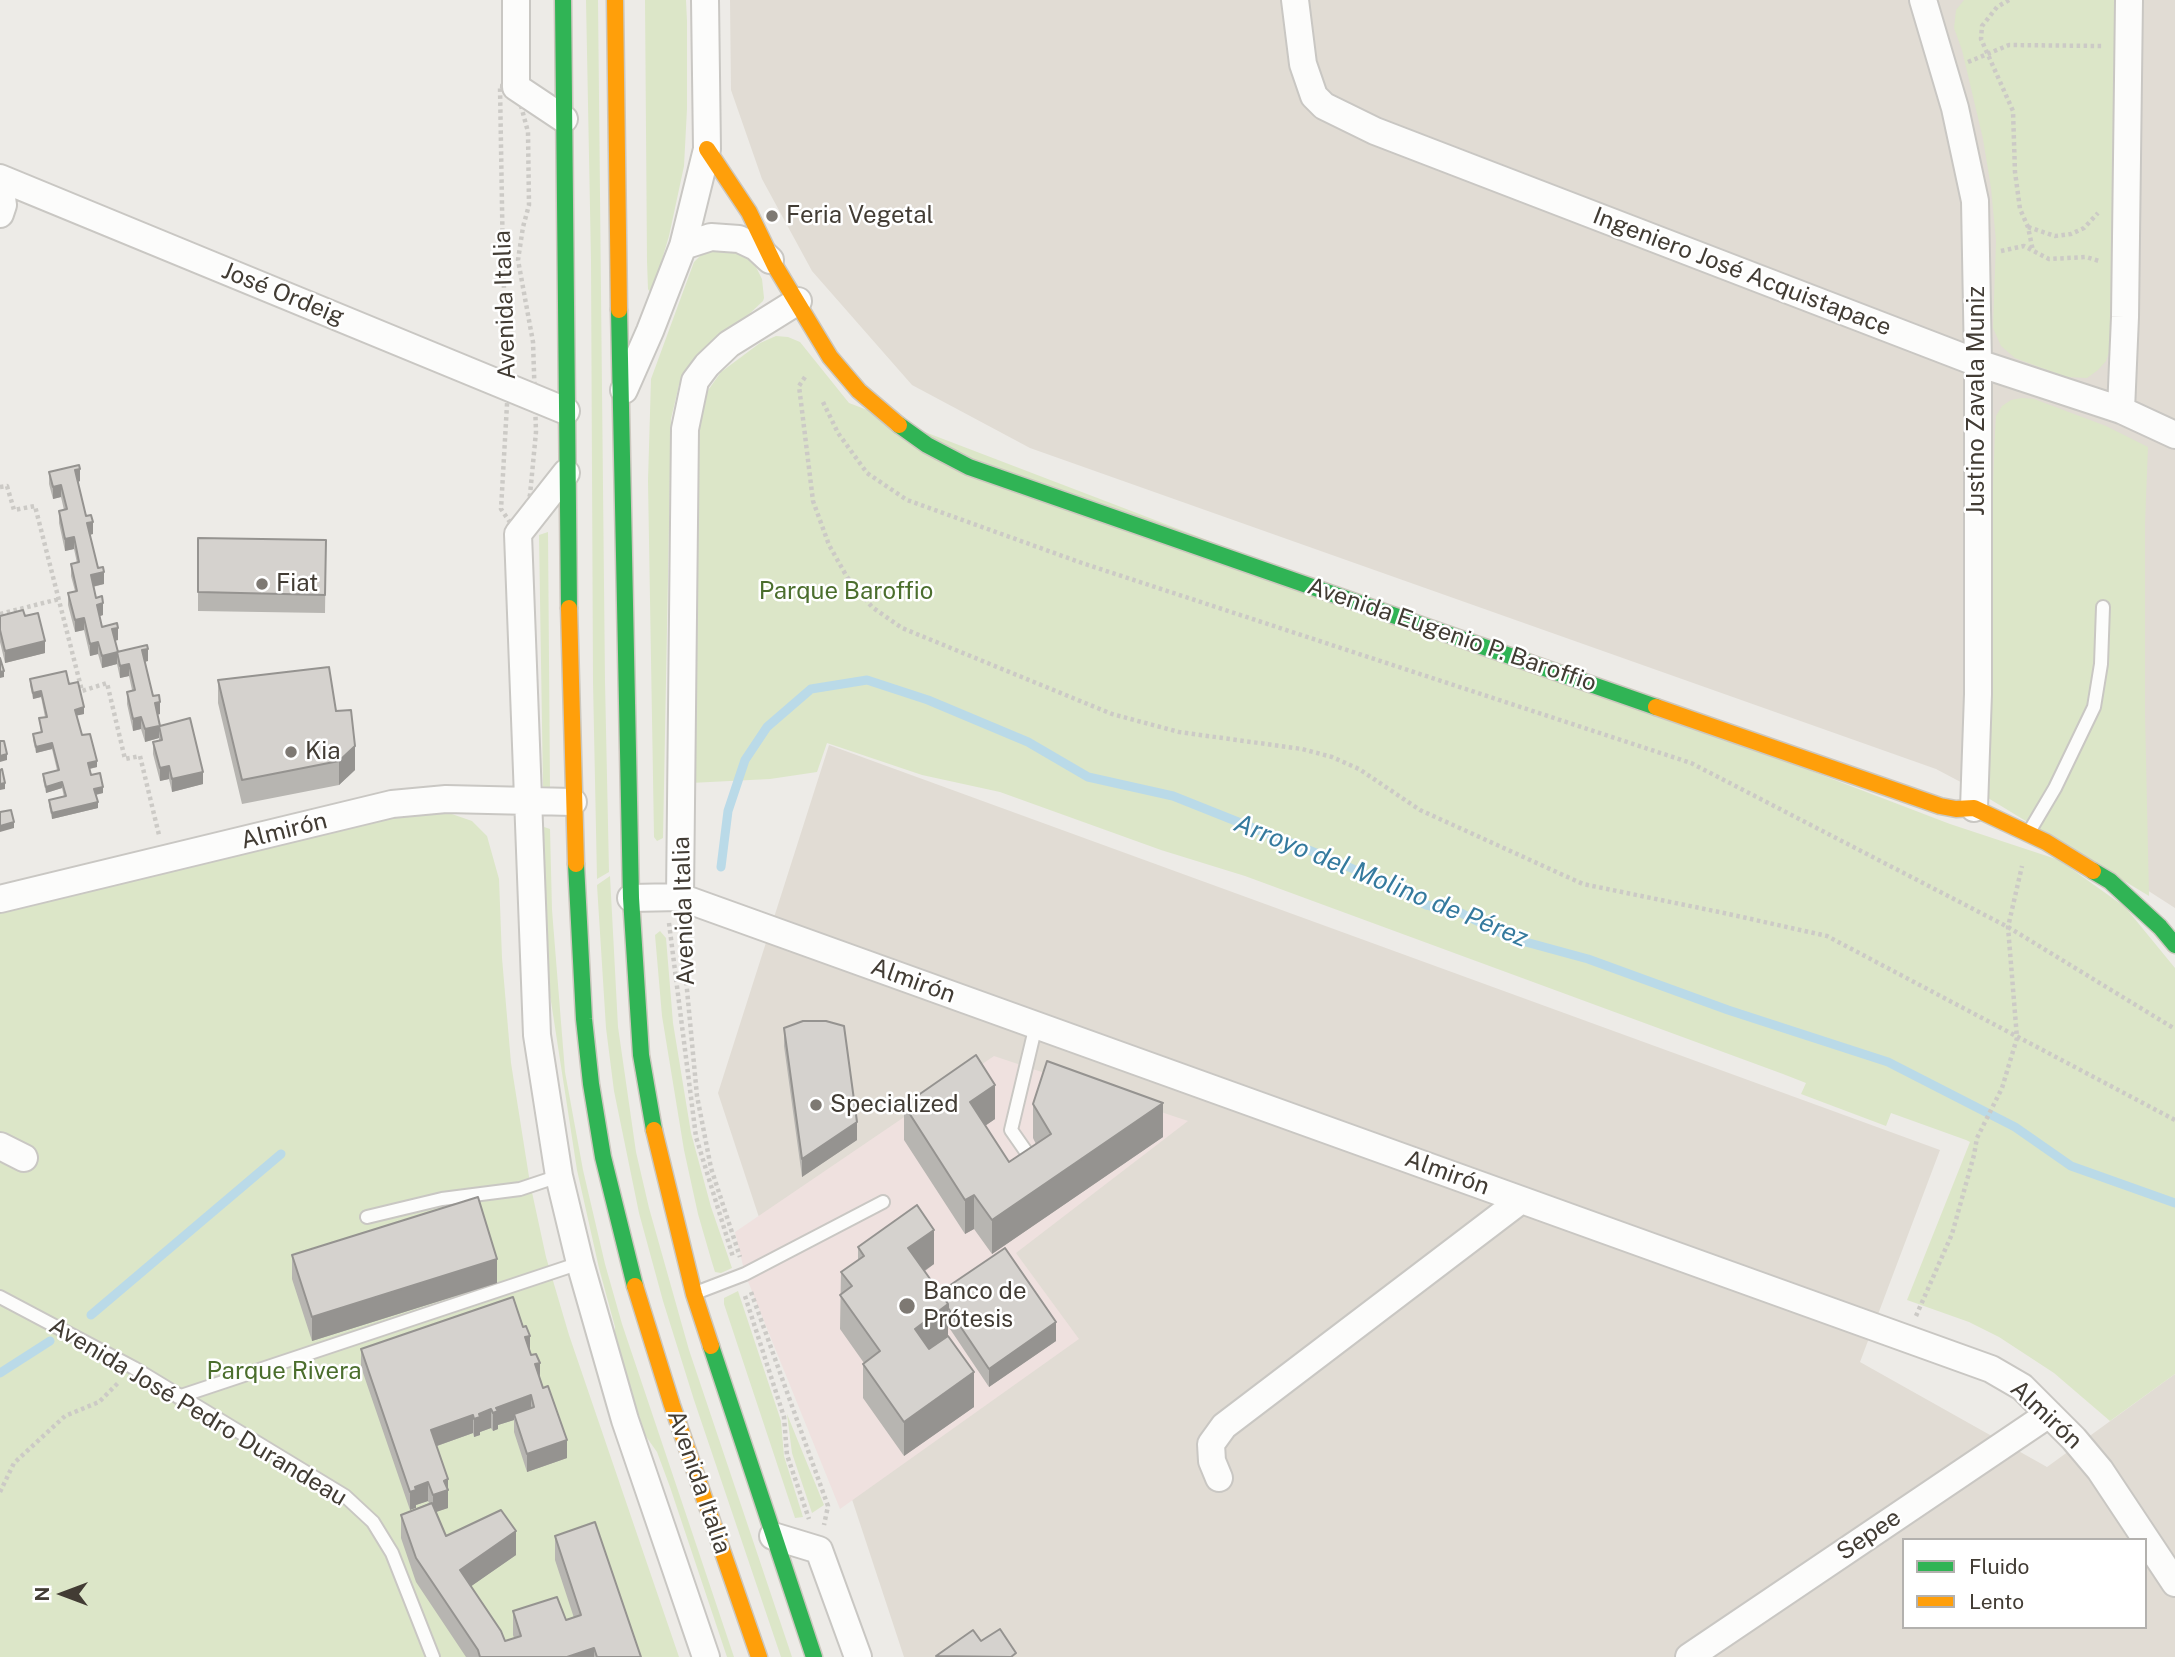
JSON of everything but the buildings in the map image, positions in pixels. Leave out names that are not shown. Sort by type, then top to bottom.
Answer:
[{"type":"main road","name":"Avenida Italia","points":[[564,0],[566,473],[573,802],[584,1019],[603,1157],[637,1293],[672,1405],[759,1657]]},
{"type":"main road","name":"Avenida Italia","points":[[615,0],[620,400],[631,898],[641,1055],[655,1134],[694,1294],[814,1657]]},
{"type":"main road","name":"Avenida Eugenio P. Baroffio","points":[[707,149],[749,212],[775,266],[830,357],[859,391],[892,421],[927,445],[969,467],[1940,806],[1974,808],[2029,832],[2110,881],[2161,927],[2175,945]]},
{"type":"street","points":[[516,0],[516,87],[564,119]]},
{"type":"street","name":"Avenida Italia","points":[[620,400],[682,246],[707,149],[705,0]]},
{"type":"street","name":"Ingeniero José Acquistapace","points":[[1295,0],[1303,64],[1314,96],[1324,106],[1375,131],[1978,363],[2121,410],[2175,435]]},
{"type":"street","name":"Justino Zavala Muniz","points":[[1923,0],[1955,108],[1975,201],[1978,694],[1974,808]]},
{"type":"street","points":[[2121,410],[2126,271],[2129,0]]},
{"type":"street","name":"José Ordeig","points":[[0,178],[566,411]]},
{"type":"street","points":[[0,184],[3,205],[0,214]]},
{"type":"street","name":"Avenida Eugenio P. Baroffio","points":[[682,246],[712,237],[739,239],[757,247],[775,266]]},
{"type":"street","name":"Avenida Italia","points":[[680,897],[685,429],[695,381],[707,365],[729,344],[798,302]]},
{"type":"street","points":[[518,534],[566,473]]},
{"type":"street","name":"Avenida Italia","points":[[518,534],[537,1035],[559,1176],[580,1263],[625,1420],[706,1657]]},
{"type":"street","name":"Almirón","points":[[0,899],[392,804],[446,799],[573,802]]},
{"type":"street","name":"Almirón","points":[[631,898],[680,897],[1991,1369],[2022,1387],[2074,1438],[2100,1470],[2145,1538]]},
{"type":"street","points":[[0,1146],[24,1158]]},
{"type":"street","points":[[1219,1478],[1212,1461],[1211,1444],[1224,1426],[1521,1200]]},
{"type":"street","name":"Sepee","points":[[1689,1657],[2049,1414]]},
{"type":"street","points":[[773,1536],[819,1550],[858,1657]]},
{"type":"street","name":"Almirón","points":[[2147,1541],[2175,1583]]},
{"type":"lane","points":[[2029,832],[2055,788],[2094,706],[2101,664],[2103,607]]},
{"type":"lane","points":[[1027,1153],[1011,1130],[1036,1025]]},
{"type":"lane","points":[[367,1217],[442,1199],[520,1189],[559,1176]]},
{"type":"lane","points":[[694,1294],[742,1275],[883,1202]]},
{"type":"lane","points":[[178,1397],[580,1263]]},
{"type":"lane","name":"Avenida José Pedro Durandeau","points":[[0,1297],[134,1368],[345,1496],[373,1522],[392,1553],[433,1657]]},
{"type":"path","points":[[2009,0],[1997,7],[1982,26],[1982,39],[2013,111],[2015,172],[2020,209],[2028,227],[2033,251]]},
{"type":"path","points":[[1945,72],[2009,45],[2129,47]]},
{"type":"path","name":"Avenida Italia","points":[[516,87],[500,86],[508,387],[501,509],[518,534]]},
{"type":"path","points":[[516,87],[528,132],[529,205],[518,260],[533,342],[536,432],[530,495],[518,534]]},
{"type":"path","points":[[2028,227],[2055,236],[2071,234],[2084,228],[2098,216],[2101,206]]},
{"type":"path","points":[[1976,256],[2024,246],[2049,259],[2086,257],[2126,271]]},
{"type":"path","points":[[815,384],[809,371],[799,386],[813,501],[829,545],[847,577],[873,607],[902,628],[1112,713],[1179,732],[1303,749],[1332,757],[1359,769],[1420,810],[1583,884],[1827,936],[2175,1120]]},
{"type":"path","points":[[821,396],[838,433],[867,473],[906,500],[1082,562],[1691,764],[2008,927],[2175,1029]]},
{"type":"path","points":[[0,488],[7,486],[14,510],[35,506],[82,691],[107,684],[125,759],[140,756],[165,860]]},
{"type":"path","points":[[0,614],[59,599]]},
{"type":"path","points":[[1906,1339],[1952,1234],[1977,1139],[2002,1088],[2017,1038],[2008,927],[2029,832]]},
{"type":"path","name":"Avenida Italia","points":[[680,897],[681,945],[697,1096],[712,1168],[742,1275],[828,1506],[819,1550]]},
{"type":"path","points":[[680,897],[669,919],[696,1137],[742,1275],[784,1417],[787,1455],[819,1550]]},
{"type":"path","points":[[0,1492],[14,1463],[34,1444],[65,1416],[99,1402],[134,1368]]},
{"type":"shaded area","points":[[730,0],[2175,0],[2175,908],[2063,836],[1936,769],[1030,448],[912,385],[812,271],[762,179],[731,90]]},
{"type":"shaded area","points":[[829,745],[1940,1150],[1860,1362],[2047,1467],[2175,1374],[2175,1657],[904,1657],[718,1093]]},
{"type":"shaded area","name":"Banco de Prótesis","points":[[994,1056],[1188,1121],[1016,1253],[1079,1339],[840,1509],[745,1274],[735,1232]]},
{"type":"green space","points":[[586,0],[598,0],[609,872],[597,879],[591,260]]},
{"type":"green space","points":[[645,0],[686,0],[687,21],[684,166],[669,236],[653,290],[650,292],[647,261]]},
{"type":"green space","points":[[1964,0],[2116,0],[2111,346],[2106,361],[2087,378],[2066,377],[2015,358],[2001,346],[1993,328],[1996,241],[1991,188],[1983,139],[1962,50],[1954,28],[1956,10]]},
{"type":"green space","points":[[721,246],[743,254],[755,265],[762,279],[764,298],[744,319],[703,350],[687,369],[679,385],[671,419],[663,838],[657,841],[654,837],[648,481],[651,379],[694,262],[703,253]]},
{"type":"green space","name":"Parque Baroffio","points":[[776,336],[800,342],[849,403],[1950,824],[2059,860],[2125,907],[2175,968],[2175,1374],[2110,1421],[2054,1373],[1999,1337],[1969,1322],[1907,1300],[1970,1142],[1966,1140],[1891,1113],[1886,1126],[1801,1094],[1806,1083],[1783,1074],[1245,876],[1161,850],[1000,792],[922,775],[827,743],[817,772],[770,779],[690,783],[700,415],[704,396],[721,372],[760,343]]},
{"type":"green space","points":[[2034,399],[2106,426],[2148,447],[2145,523],[2145,714],[2149,896],[1988,798],[1987,652],[1996,416],[2002,406],[2011,400]]},
{"type":"green space","points":[[548,532],[550,790],[543,788],[539,535]]},
{"type":"green space","name":"Parque Rivera","points":[[414,810],[446,812],[472,821],[487,836],[499,879],[502,958],[511,1063],[530,1183],[546,1257],[569,1335],[679,1657],[0,1657],[0,912]]},
{"type":"green space","points":[[544,827],[550,829],[552,910],[565,1072],[583,1170],[622,1324],[734,1657],[727,1657],[657,1452],[635,1421],[615,1359],[615,1327],[577,1170],[550,995]]},
{"type":"green space","points":[[610,876],[618,1027],[636,1152],[649,1208],[689,1350],[792,1657],[781,1657],[694,1400],[639,1213],[614,1091],[606,1028],[597,885]]},
{"type":"green space","points":[[660,931],[666,938],[673,1023],[691,1133],[711,1207],[732,1268],[721,1273],[715,1272],[711,1259],[684,1150],[662,1016],[655,935]]},
{"type":"green space","points":[[738,1291],[781,1421],[784,1456],[803,1517],[795,1518],[724,1304],[724,1298]]},
{"type":"green space","points":[[787,1414],[824,1505],[812,1513],[792,1453]]},
{"type":"waterway","name":"Arroyo del Molino de Pérez","points":[[721,867],[728,811],[745,760],[767,727],[811,689],[867,680],[928,700],[1028,742],[1088,777],[1173,796],[1326,857],[1426,905],[1457,911],[1511,938],[1588,959],[1728,1010],[1888,1062],[2015,1127],[2071,1166],[2175,1203]]},
{"type":"waterway","name":"Arroyo del Molino de Pérez","points":[[91,1315],[281,1154]]},
{"type":"waterway","name":"Arroyo del Molino de Pérez","points":[[0,1373],[50,1341]]},
{"type":"traffic: fast","points":[[563,0],[569,608]]},
{"type":"traffic: fast","points":[[619,310],[631,898],[641,1055],[654,1130]]},
{"type":"traffic: fast","points":[[899,425],[927,445],[969,467],[1656,707]]},
{"type":"traffic: fast","points":[[576,864],[584,1019],[591,1084],[603,1157],[635,1286]]},
{"type":"traffic: fast","points":[[2093,871],[2110,881],[2160,927],[2175,945]]},
{"type":"traffic: fast","points":[[711,1346],[814,1657]]},
{"type":"traffic: slow","points":[[615,0],[619,310]]},
{"type":"traffic: slow","points":[[707,149],[749,212],[775,266],[830,357],[859,391],[899,425]]},
{"type":"traffic: slow","points":[[569,608],[576,864]]},
{"type":"traffic: slow","points":[[1656,707],[1940,806],[1974,808],[2046,842],[2093,871]]},
{"type":"traffic: slow","points":[[654,1130],[694,1294],[711,1346]]},
{"type":"traffic: slow","points":[[635,1286],[672,1405],[759,1657]]},
{"type":"place","name":"Feria Vegetal","points":[[772,216]]},
{"type":"place","name":"Fiat","points":[[262,584]]},
{"type":"place","name":"Kia","points":[[291,752]]},
{"type":"place","name":"Specialized","points":[[816,1105]]},
{"type":"place","name":"Banco de Prótesis","points":[[907,1306]]}]
